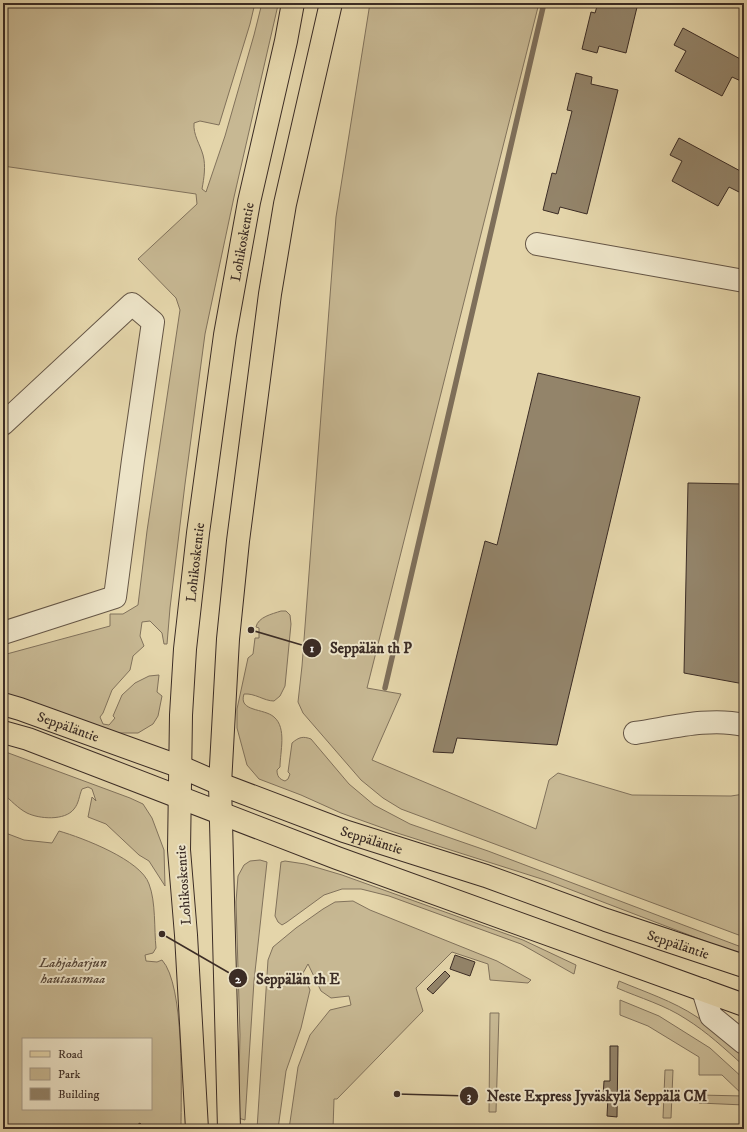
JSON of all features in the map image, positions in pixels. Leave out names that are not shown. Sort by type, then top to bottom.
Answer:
[{"type":"main road","name":"Lohikoskentie","points":[[197,1129],[179,850],[181,715],[185,649],[198,533],[225,335],[249,202],[286,41],[293,3]]},
{"type":"main road","points":[[228,1129],[220,784],[228,639],[239,534],[270,294],[285,204],[331,3]]},
{"type":"main road","name":"Seppäläntie","points":[[3,704],[181,767],[220,784],[344,831],[486,876],[606,920],[744,966]]},
{"type":"main road","name":"Seppäläntie","points":[[3,732],[180,797],[337,858],[744,1005]]},
{"type":"street","points":[[537,244],[744,281]]},
{"type":"street","points":[[3,424],[132,304],[153,322],[132,460],[115,597],[3,633]]},
{"type":"street","points":[[635,733],[702,723],[744,724]]},
{"type":"street","points":[[703,990],[711,1016],[744,1043]]},
{"type":"green space","points":[[3,3],[255,3],[219,125],[200,121],[194,123],[196,135],[204,159],[202,189],[206,192],[225,136],[262,3],[277,3],[278,5],[234,197],[205,334],[185,484],[167,644],[164,644],[162,633],[150,621],[142,622],[140,636],[144,646],[133,656],[130,670],[112,690],[100,717],[103,724],[109,725],[115,718],[113,716],[122,695],[135,683],[149,676],[159,675],[157,692],[162,696],[158,716],[153,724],[138,733],[120,733],[96,729],[3,695],[3,655],[110,626],[110,614],[123,614],[138,605],[147,531],[180,310],[176,298],[138,259],[197,204],[196,194],[3,166]]},
{"type":"green space","points":[[370,3],[539,3],[367,688],[401,694],[372,760],[536,829],[549,780],[558,773],[632,795],[731,796],[744,794],[744,937],[401,809],[383,798],[361,780],[303,713],[298,702],[336,217]]},
{"type":"green space","points":[[281,611],[286,611],[290,615],[291,624],[285,686],[280,696],[274,701],[248,694],[244,694],[243,700],[248,707],[270,714],[278,722],[282,734],[282,740],[280,767],[277,772],[281,779],[285,781],[288,779],[290,774],[288,772],[292,743],[301,738],[311,739],[349,784],[374,805],[410,824],[488,851],[744,948],[744,956],[548,881],[394,832],[341,813],[301,795],[259,779],[247,765],[237,728],[237,709],[248,658],[253,654],[255,638],[259,638],[259,628],[256,627],[257,624],[262,618]]},
{"type":"green space","points":[[3,751],[143,804],[152,818],[164,850],[165,886],[149,861],[139,855],[106,824],[88,817],[92,797],[96,801],[92,789],[88,787],[82,789],[76,807],[65,816],[52,818],[38,817],[27,813],[18,807],[3,793]]},
{"type":"green space","name":"Lahjaharjun hautausmaa","points":[[59,831],[82,839],[110,851],[135,867],[144,875],[149,884],[154,907],[156,948],[153,953],[145,955],[146,961],[157,962],[162,960],[169,973],[175,992],[180,1040],[181,1129],[3,1129],[3,832],[24,840],[52,843]]},
{"type":"green space","points":[[260,860],[267,862],[254,981],[245,1120],[238,1118],[240,1035],[236,902],[238,876],[244,865],[250,861]]},
{"type":"green space","points":[[285,861],[305,864],[342,875],[523,940],[576,965],[574,974],[521,944],[389,896],[361,889],[342,889],[324,895],[282,925],[278,922],[275,916],[281,862]]},
{"type":"green space","points":[[353,901],[370,910],[497,961],[531,980],[528,983],[490,980],[488,964],[452,952],[416,988],[423,1011],[337,1099],[334,1099],[333,1129],[289,1129],[298,1067],[310,1035],[330,1010],[351,1005],[349,996],[331,998],[321,991],[308,964],[303,973],[310,990],[301,1028],[286,1071],[278,1129],[257,1129],[268,960],[273,947],[296,928],[335,902]]},
{"type":"green space","points":[[619,981],[669,1001],[703,1021],[744,1057],[744,1066],[709,1035],[678,1014],[617,988]]},
{"type":"green space","points":[[620,1000],[659,1016],[710,1048],[744,1079],[744,1096],[722,1075],[699,1075],[699,1057],[648,1026],[620,1015]]},
{"type":"green space","points":[[490,1013],[499,1013],[496,1112],[489,1112]]},
{"type":"green space","points":[[665,1070],[673,1070],[671,1118],[663,1118]]},
{"type":"green space","points":[[699,1095],[744,1096],[744,1105],[699,1103]]},
{"type":"building","points":[[598,3],[638,3],[626,53],[599,46],[597,53],[582,49],[591,12],[595,13]]},
{"type":"building","points":[[683,28],[744,61],[743,82],[732,77],[722,96],[675,71],[686,51],[674,45]]},
{"type":"building","points":[[576,73],[592,77],[591,84],[618,90],[587,214],[560,207],[558,214],[543,210],[552,173],[556,174],[572,111],[567,110]]},
{"type":"building","points":[[679,138],[744,173],[744,183],[739,192],[729,187],[718,206],[672,181],[682,161],[670,155]]},
{"type":"building","points":[[538,373],[640,397],[557,745],[457,738],[453,753],[433,752],[485,541],[497,545]]},
{"type":"building","points":[[688,483],[744,484],[744,684],[684,673]]},
{"type":"building","points":[[455,955],[475,962],[470,976],[450,969]]},
{"type":"building","points":[[445,971],[450,976],[433,994],[427,989]]},
{"type":"building","points":[[610,1046],[618,1046],[617,1117],[607,1116],[608,1097],[603,1097],[604,1081],[610,1081]]},
{"type":"building","points":[[140,1123],[144,1129],[131,1129]]},
{"type":"waterway","points":[[385,688],[544,3]]},
{"type":"place","name":"Seppälän th P","points":[[251,630]]},
{"type":"place","name":"Seppälän th E","points":[[162,934]]},
{"type":"place","name":"Neste Express Jyväskylä Seppälä CM","points":[[397,1094]]}]
